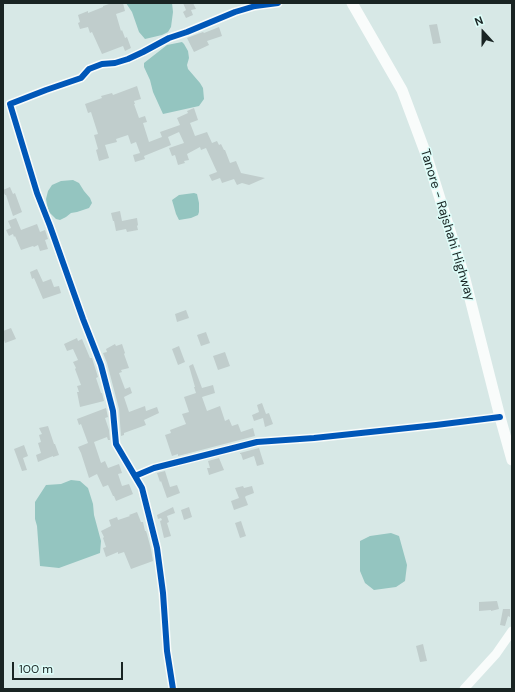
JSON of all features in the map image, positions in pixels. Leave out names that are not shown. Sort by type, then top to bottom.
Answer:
[{"type":"main road","name":"Tanore - Rajshahi Highway","points":[[352,3],[402,90],[427,157],[465,279],[512,460]]},
{"type":"street","points":[[173,689],[167,651],[163,593],[157,548],[142,488],[116,444],[113,411],[101,365],[6,105],[81,78],[89,69],[102,64],[115,63],[128,59],[169,38],[235,12],[256,6],[278,3]]},
{"type":"street","points":[[135,476],[154,468],[257,442],[500,417]]},
{"type":"street","points":[[464,689],[496,654],[512,631]]},
{"type":"water","points":[[126,3],[172,3],[173,12],[171,27],[168,32],[145,39],[139,32],[132,12]]},
{"type":"water","points":[[182,42],[188,51],[188,69],[203,88],[204,99],[199,106],[163,114],[153,92],[144,63],[167,45]]},
{"type":"water","points":[[73,180],[79,183],[92,203],[89,208],[71,213],[60,220],[56,219],[49,212],[47,205],[46,199],[48,191],[52,185],[61,181]]},
{"type":"water","points":[[197,194],[199,203],[198,215],[179,220],[172,200],[179,195]]},
{"type":"water","points":[[71,480],[80,481],[88,488],[101,541],[100,553],[59,568],[40,566],[37,526],[35,519],[35,502],[46,485],[61,484]]},
{"type":"water","points":[[391,533],[399,536],[407,565],[405,581],[396,587],[374,590],[365,583],[360,571],[360,541],[370,536]]},
{"type":"building","points":[[112,3],[123,3],[125,11],[116,14],[121,31],[122,30],[125,38],[127,37],[131,48],[125,51],[123,46],[102,54],[92,32],[90,33],[88,27],[80,29],[78,15],[88,11],[88,13]]},
{"type":"building","points":[[183,3],[193,3],[196,9],[191,10],[193,15],[186,18],[183,12],[186,10]]},
{"type":"building","points":[[437,24],[441,43],[433,44],[429,25]]},
{"type":"building","points":[[219,27],[222,36],[207,41],[209,45],[194,52],[187,38]]},
{"type":"building","points":[[137,86],[141,99],[134,101],[134,104],[139,118],[145,116],[147,122],[143,123],[149,142],[162,137],[160,132],[180,125],[177,118],[188,113],[187,111],[194,108],[198,120],[190,123],[195,136],[207,132],[212,143],[217,141],[219,145],[221,144],[230,163],[236,161],[241,173],[265,178],[249,185],[242,183],[237,185],[234,179],[222,183],[220,178],[212,181],[209,175],[217,172],[206,148],[201,150],[200,147],[187,154],[189,160],[178,165],[175,155],[172,156],[169,148],[184,143],[179,132],[168,137],[171,145],[144,156],[145,159],[135,162],[133,155],[140,153],[136,142],[131,144],[128,135],[116,139],[117,142],[105,145],[109,158],[99,161],[96,150],[98,149],[94,135],[98,134],[91,112],[88,113],[85,104],[102,98],[101,96],[112,93],[113,95]]},
{"type":"building","points":[[10,187],[13,194],[15,193],[22,212],[13,216],[6,195],[3,191]]},
{"type":"building","points":[[120,211],[122,221],[137,218],[138,230],[127,232],[126,229],[116,231],[111,213]]},
{"type":"building","points":[[16,218],[21,230],[37,224],[40,232],[45,230],[48,239],[45,240],[48,249],[40,251],[38,245],[21,250],[15,236],[14,237],[13,234],[9,236],[6,230],[11,228],[8,221]]},
{"type":"building","points":[[37,269],[43,282],[51,279],[54,287],[59,286],[61,293],[43,299],[34,278],[32,279],[30,272]]},
{"type":"building","points":[[186,310],[189,318],[177,322],[175,314]]},
{"type":"building","points":[[11,328],[16,339],[5,343],[3,331]]},
{"type":"building","points":[[206,332],[210,343],[201,346],[197,335]]},
{"type":"building","points":[[77,338],[78,341],[82,339],[90,358],[92,358],[98,377],[96,378],[104,401],[80,407],[77,386],[81,385],[73,362],[78,360],[73,349],[67,351],[64,344]]},
{"type":"building","points":[[115,344],[116,346],[122,344],[129,368],[121,370],[122,372],[119,373],[125,389],[130,387],[132,393],[124,397],[129,412],[145,406],[146,411],[157,407],[159,413],[144,420],[146,425],[124,433],[124,435],[121,436],[119,409],[103,353],[107,352],[106,349]]},
{"type":"building","points":[[179,346],[185,362],[178,365],[172,349]]},
{"type":"building","points":[[225,352],[230,366],[218,370],[213,356]]},
{"type":"building","points":[[193,364],[202,388],[213,385],[215,393],[202,397],[207,411],[220,406],[225,421],[229,419],[232,426],[238,424],[241,432],[253,428],[255,436],[178,456],[178,454],[172,456],[165,435],[171,433],[170,430],[186,424],[182,414],[189,412],[184,397],[196,393],[189,366]]},
{"type":"building","points":[[262,403],[266,414],[269,413],[273,424],[265,427],[263,418],[254,421],[252,415],[259,412],[257,405]]},
{"type":"building","points":[[106,408],[108,417],[105,418],[109,430],[110,440],[108,440],[107,437],[94,442],[101,463],[105,461],[108,468],[119,464],[122,473],[118,474],[122,486],[129,484],[133,494],[116,501],[108,485],[103,487],[97,474],[89,478],[78,447],[88,443],[81,424],[79,425],[77,419]]},
{"type":"building","points":[[48,426],[59,455],[38,462],[36,455],[41,453],[38,443],[41,442],[39,435],[42,434],[39,428]]},
{"type":"building","points":[[24,445],[28,456],[23,458],[27,470],[22,471],[14,449]]},
{"type":"building","points":[[259,448],[264,464],[257,466],[254,456],[243,460],[240,453]]},
{"type":"building","points":[[219,458],[224,470],[209,475],[207,468],[210,468],[208,461]]},
{"type":"building","points":[[165,471],[170,487],[177,485],[180,493],[167,498],[157,473]]},
{"type":"building","points":[[243,486],[244,488],[252,486],[254,493],[245,497],[248,505],[234,510],[231,501],[239,498],[235,488]]},
{"type":"building","points":[[173,507],[175,513],[167,516],[169,522],[167,523],[171,536],[164,538],[160,521],[162,520],[161,518],[158,519],[157,515]]},
{"type":"building","points":[[189,507],[192,517],[184,520],[181,510]]},
{"type":"building","points":[[137,512],[141,522],[143,522],[147,534],[153,561],[131,569],[124,552],[118,554],[118,552],[106,557],[103,548],[106,547],[101,531],[111,526],[109,520],[117,517],[118,520]]},
{"type":"building","points":[[241,521],[246,536],[240,538],[235,523]]},
{"type":"building","points":[[497,601],[499,609],[479,611],[479,602]]},
{"type":"building","points":[[503,609],[510,609],[510,617],[508,616],[505,626],[500,625]]},
{"type":"building","points":[[423,644],[427,661],[420,662],[416,646]]},
{"type":"cycle path","points":[[173,689],[167,651],[163,593],[157,548],[142,488],[116,444],[113,411],[101,365],[37,193],[10,104],[81,78],[89,69],[102,64],[115,63],[128,59],[169,38],[235,12],[255,6],[278,3]]},
{"type":"cycle path","points":[[135,476],[154,468],[257,442],[314,438],[500,417]]}]
